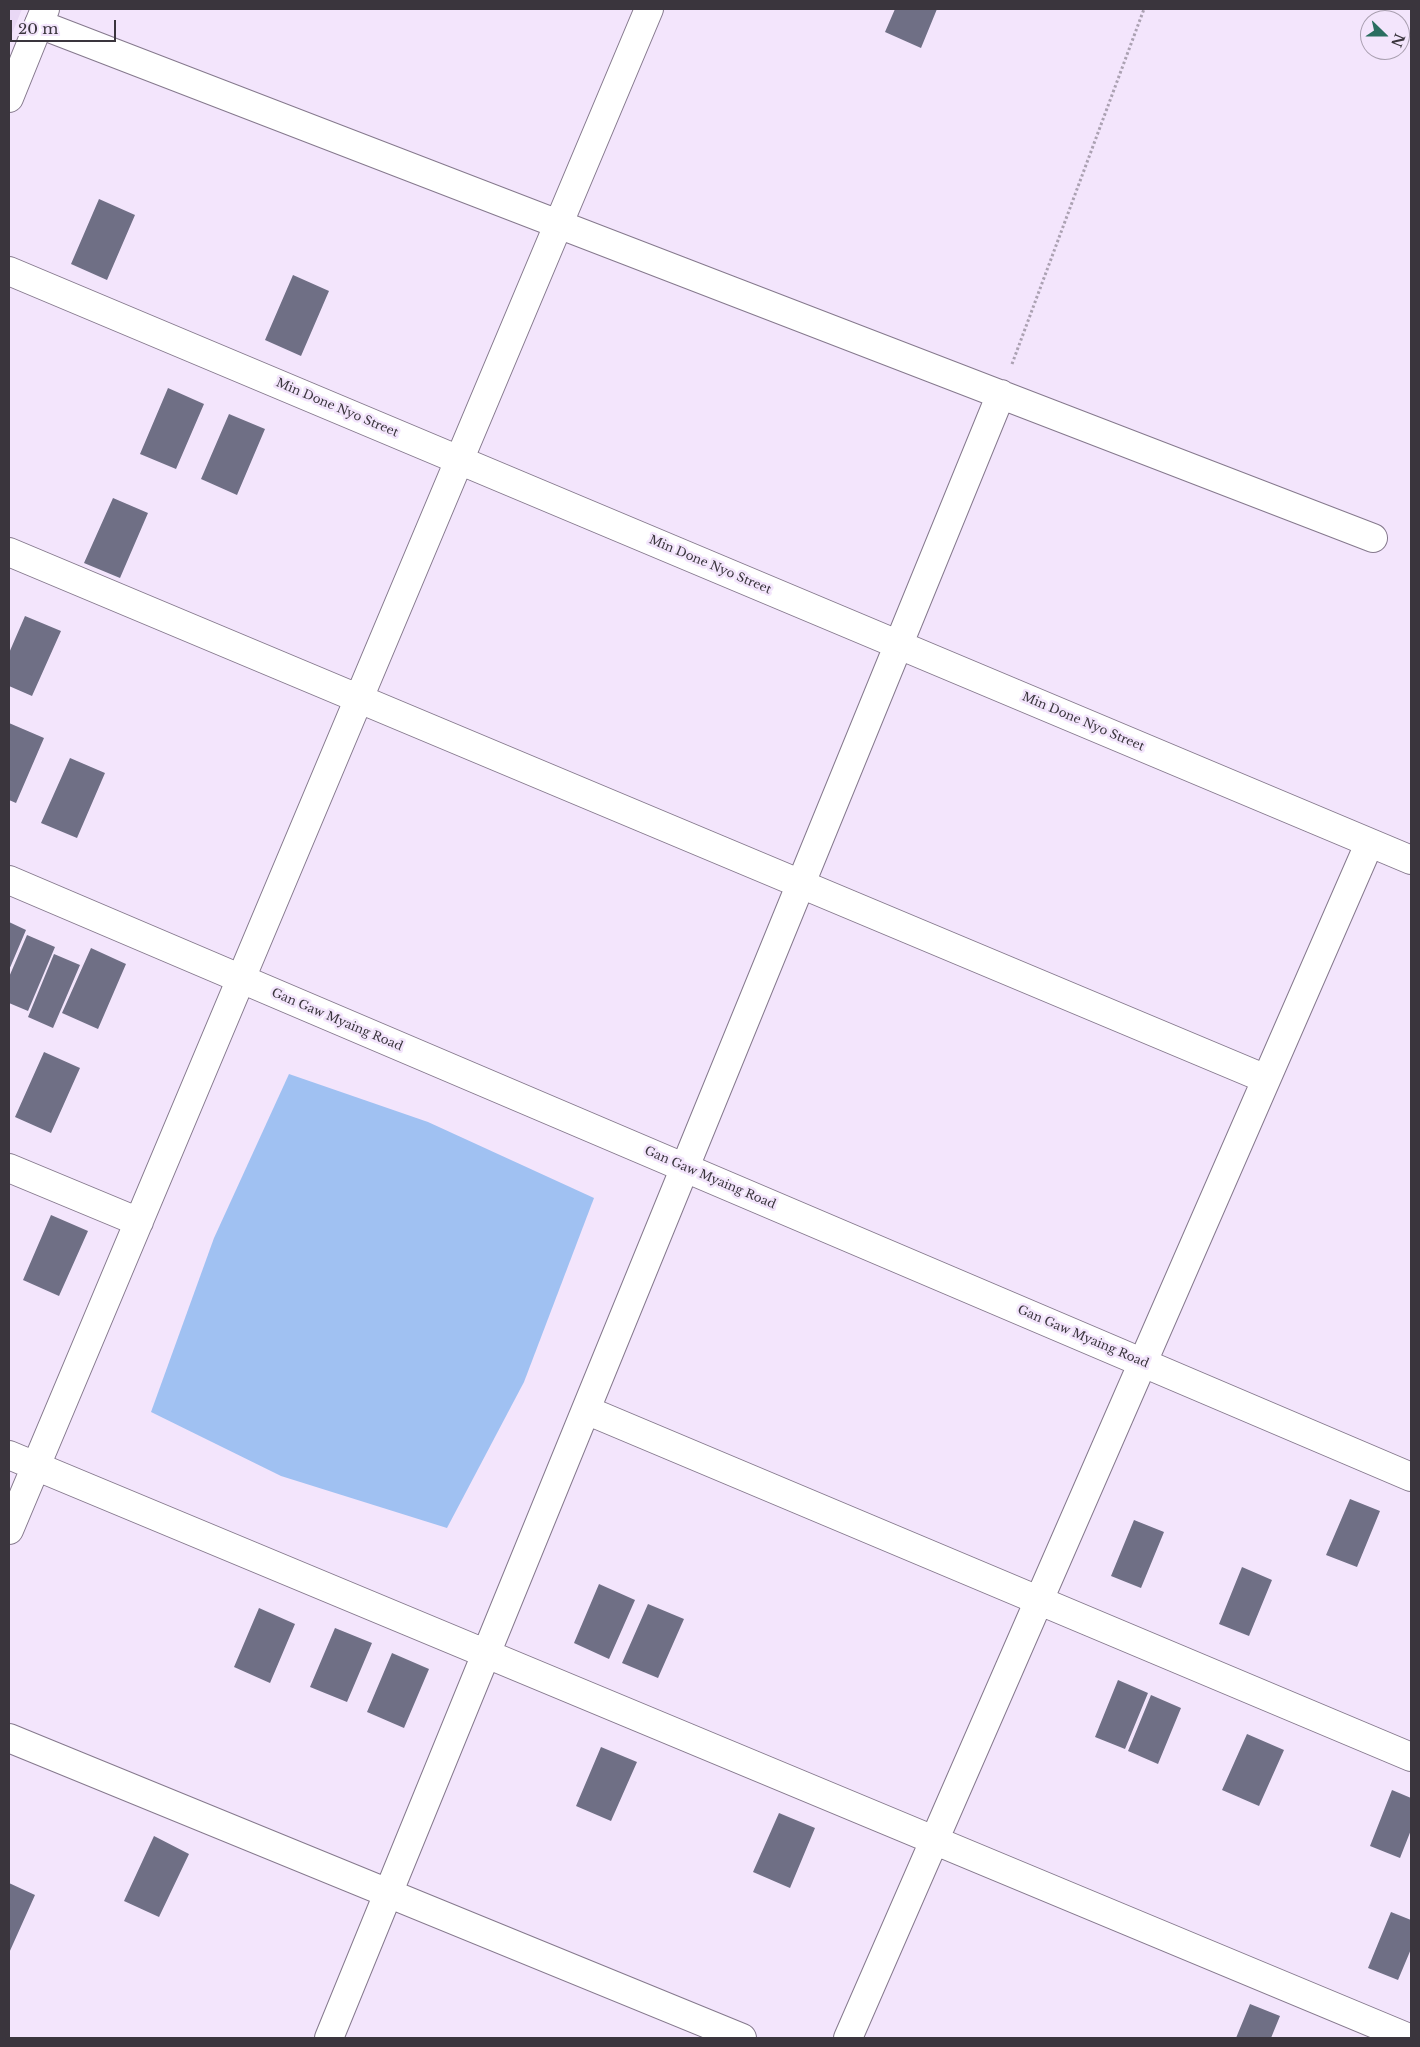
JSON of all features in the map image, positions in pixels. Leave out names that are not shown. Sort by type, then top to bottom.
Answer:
[{"type":"street","points":[[9,1530],[649,9]]},
{"type":"street","points":[[9,98],[42,16],[559,224],[1373,538]]},
{"type":"street","name":"Min Done Nyo Street","points":[[9,271],[460,459],[1369,844],[1411,860]]},
{"type":"street","points":[[329,2038],[1001,394]]},
{"type":"street","points":[[9,552],[1266,1079]]},
{"type":"street","points":[[848,2038],[1369,844]]},
{"type":"street","name":"Gan Gaw Myaing Road","points":[[9,880],[1411,1477]]},
{"type":"street","points":[[9,1168],[139,1222]]},
{"type":"street","points":[[586,1410],[1038,1602],[1411,1757]]},
{"type":"street","points":[[9,1455],[1408,2038]]},
{"type":"street","points":[[9,1738],[742,2038]]},
{"type":"path","points":[[1001,394],[1144,9]]},
{"type":"shaded area","points":[[9,9],[22,9],[9,41]]},
{"type":"water","points":[[289,1074],[428,1122],[594,1198],[524,1382],[447,1528],[281,1476],[151,1412],[214,1238]]},
{"type":"building","points":[[895,9],[937,9],[921,48],[885,32]]},
{"type":"building","points":[[99,199],[135,215],[107,280],[71,264]]},
{"type":"building","points":[[293,275],[329,291],[301,356],[265,340]]},
{"type":"building","points":[[168,388],[204,404],[176,469],[140,454]]},
{"type":"building","points":[[229,414],[265,429],[237,495],[201,479]]},
{"type":"building","points":[[113,498],[148,513],[120,578],[84,563]]},
{"type":"building","points":[[25,616],[61,631],[32,696],[9,686],[9,653]]},
{"type":"building","points":[[9,723],[44,738],[16,803],[9,800]]},
{"type":"building","points":[[70,758],[105,773],[77,838],[41,823]]},
{"type":"building","points":[[9,922],[26,930],[9,970]]},
{"type":"building","points":[[27,935],[55,947],[28,1011],[9,1003],[9,977]]},
{"type":"building","points":[[91,948],[126,964],[98,1029],[62,1013]]},
{"type":"building","points":[[54,954],[80,965],[53,1028],[28,1017]]},
{"type":"building","points":[[44,1052],[80,1068],[51,1133],[15,1117]]},
{"type":"building","points":[[51,1215],[88,1231],[59,1296],[23,1280]]},
{"type":"building","points":[[1350,1499],[1380,1511],[1357,1567],[1326,1555]]},
{"type":"building","points":[[1134,1520],[1164,1532],[1141,1588],[1111,1576]]},
{"type":"building","points":[[1242,1567],[1272,1580],[1249,1636],[1219,1624]]},
{"type":"building","points":[[599,1584],[635,1600],[609,1659],[574,1643]]},
{"type":"building","points":[[648,1604],[684,1619],[658,1678],[622,1663]]},
{"type":"building","points":[[259,1608],[295,1624],[270,1683],[234,1667]]},
{"type":"building","points":[[335,1628],[372,1643],[347,1702],[310,1687]]},
{"type":"building","points":[[392,1653],[429,1669],[404,1728],[367,1712]]},
{"type":"building","points":[[1118,1680],[1148,1693],[1125,1749],[1095,1737]]},
{"type":"building","points":[[1151,1695],[1181,1708],[1158,1764],[1128,1751]]},
{"type":"building","points":[[1247,1734],[1284,1750],[1259,1806],[1222,1790]]},
{"type":"building","points":[[601,1747],[637,1762],[611,1821],[576,1806]]},
{"type":"building","points":[[1392,1790],[1411,1798],[1411,1830],[1400,1858],[1370,1846]]},
{"type":"building","points":[[779,1813],[815,1828],[790,1888],[753,1872]]},
{"type":"building","points":[[154,1836],[189,1854],[159,1917],[124,1901]]},
{"type":"building","points":[[9,1883],[35,1895],[9,1953]]},
{"type":"building","points":[[1391,1912],[1411,1920],[1411,1949],[1398,1980],[1368,1968]]},
{"type":"building","points":[[1250,2004],[1280,2016],[1271,2038],[1236,2038]]}]
